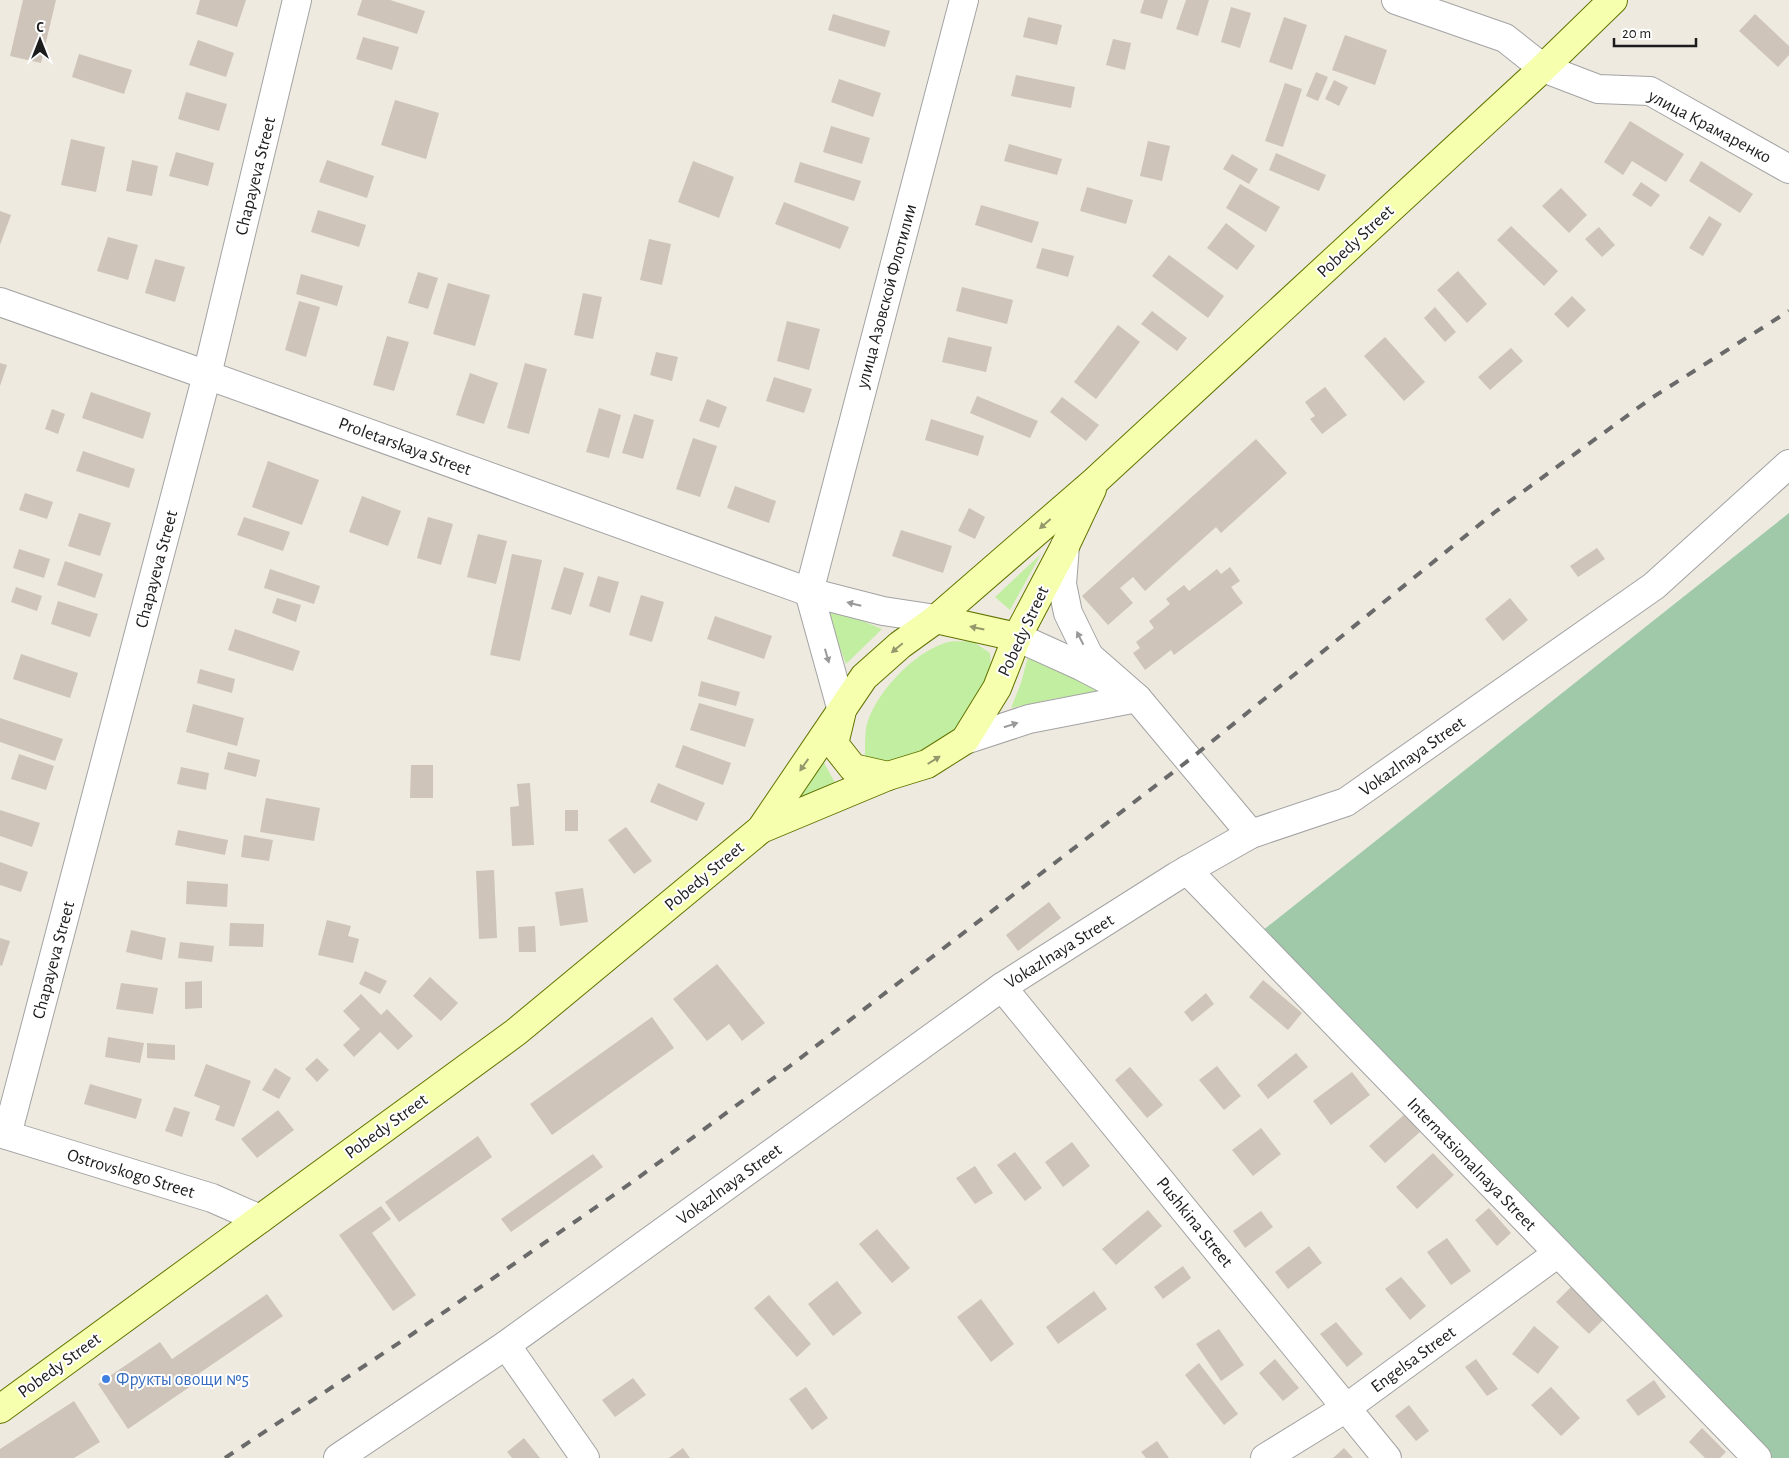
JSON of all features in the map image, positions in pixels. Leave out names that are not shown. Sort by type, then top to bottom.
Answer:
[{"type":"street","name":"Chapayeva Street","points":[[4,1134],[207,375],[297,0]]},
{"type":"street","name":"улица Азовской Флотилии","points":[[809,592],[964,0]]},
{"type":"street","name":"Pobedy Street","points":[[0,1408],[516,1032],[760,829],[864,676],[936,619],[1096,481],[1543,68],[1613,0]]},
{"type":"street","name":"улица Крамаренко","points":[[1407,2],[1505,38],[1543,68],[1598,89],[1650,90],[1789,169]]},
{"type":"street","name":"Proletarskaya Street","points":[[0,302],[809,592],[883,611],[936,619]]},
{"type":"street","name":"Vokazlnaya Street","points":[[338,1458],[506,1345],[1002,987],[1187,870],[1251,834],[1346,802],[1654,586],[1789,464]]},
{"type":"street","name":"Pobedy Street","points":[[760,829],[888,776],[927,764],[965,740],[996,688],[1017,637],[1065,546],[1096,481]]},
{"type":"street","points":[[1065,546],[1062,584],[1068,614],[1089,656],[1137,698],[1251,834]]},
{"type":"street","points":[[809,592],[842,711],[834,744],[853,768],[888,776]]},
{"type":"street","points":[[936,619],[1017,637],[1082,666],[1137,698]]},
{"type":"street","points":[[965,740],[1029,720],[1137,698]]},
{"type":"street","name":"Internatsionalnaya Street","points":[[1187,870],[1757,1458]]},
{"type":"street","name":"Pushkina Street","points":[[1002,987],[1388,1458]]},
{"type":"street","name":"Ostrovskogo Street","points":[[4,1134],[212,1198],[260,1219]]},
{"type":"street","name":"Engelsa Street","points":[[1265,1458],[1346,1408],[1558,1253]]},
{"type":"street","points":[[506,1345],[585,1458]]},
{"type":"green space","points":[[1789,513],[1789,1458],[1770,1458],[1262,931]]},
{"type":"green space","points":[[1041,554],[1010,610],[995,597]]},
{"type":"green space","points":[[824,605],[882,629],[846,664]]},
{"type":"green space","points":[[972,641],[990,653],[991,677],[962,726],[912,762],[872,765],[865,756],[866,728],[870,715],[886,689],[908,666],[933,648],[948,642]]},
{"type":"green space","points":[[1029,653],[1115,695],[1057,698],[1011,708],[1021,683]]},
{"type":"green space","points":[[821,757],[839,790],[789,802]]},
{"type":"building","points":[[23,0],[56,0],[41,63],[10,56]]},
{"type":"building","points":[[200,0],[246,0],[237,27],[196,14]]},
{"type":"building","points":[[362,0],[390,0],[425,11],[417,34],[357,15]]},
{"type":"building","points":[[1144,0],[1168,0],[1162,19],[1140,13]]},
{"type":"building","points":[[1186,0],[1209,0],[1198,36],[1176,29]]},
{"type":"building","points":[[1231,7],[1251,13],[1240,48],[1221,42]]},
{"type":"building","points":[[833,14],[890,31],[885,47],[828,30]]},
{"type":"building","points":[[1755,14],[1789,46],[1789,55],[1778,67],[1739,31]]},
{"type":"building","points":[[1028,17],[1062,25],[1057,45],[1023,37]]},
{"type":"building","points":[[1284,17],[1307,25],[1292,70],[1269,62]]},
{"type":"building","points":[[1345,35],[1387,50],[1375,85],[1332,70]]},
{"type":"building","points":[[363,37],[399,47],[392,70],[356,59]]},
{"type":"building","points":[[1113,39],[1131,43],[1125,70],[1106,65]]},
{"type":"building","points":[[198,40],[234,53],[226,77],[189,65]]},
{"type":"building","points":[[79,54],[132,70],[124,94],[72,77]]},
{"type":"building","points":[[1316,72],[1328,77],[1318,101],[1306,96]]},
{"type":"building","points":[[1016,75],[1075,87],[1071,108],[1011,96]]},
{"type":"building","points":[[839,79],[881,93],[873,117],[831,102]]},
{"type":"building","points":[[1334,80],[1348,87],[1339,106],[1325,99]]},
{"type":"building","points":[[1285,83],[1302,89],[1283,147],[1265,141]]},
{"type":"building","points":[[186,92],[227,104],[219,131],[178,119]]},
{"type":"building","points":[[395,100],[439,113],[426,159],[381,145]]},
{"type":"building","points":[[1630,121],[1684,154],[1666,182],[1632,161],[1623,175],[1604,162]]},
{"type":"building","points":[[831,126],[870,138],[862,164],[823,152]]},
{"type":"building","points":[[71,139],[105,147],[96,192],[61,185]]},
{"type":"building","points":[[1148,141],[1170,146],[1162,181],[1140,176]]},
{"type":"building","points":[[1009,144],[1062,159],[1057,175],[1004,161]]},
{"type":"building","points":[[176,152],[214,163],[208,186],[169,176]]},
{"type":"building","points":[[1276,153],[1326,175],[1319,191],[1269,170]]},
{"type":"building","points":[[1232,154],[1258,169],[1249,184],[1223,169]]},
{"type":"building","points":[[132,160],[158,166],[152,196],[126,191]]},
{"type":"building","points":[[327,160],[374,176],[367,198],[319,182]]},
{"type":"building","points":[[693,161],[734,177],[719,218],[678,202]]},
{"type":"building","points":[[1701,161],[1753,194],[1740,213],[1689,181]]},
{"type":"building","points":[[800,162],[861,181],[854,201],[794,182]]},
{"type":"building","points":[[1641,182],[1660,195],[1651,207],[1632,195]]},
{"type":"building","points":[[1240,184],[1280,207],[1266,232],[1226,208]]},
{"type":"building","points":[[1087,187],[1133,200],[1126,224],[1080,211]]},
{"type":"building","points":[[1561,188],[1587,215],[1569,233],[1542,206]]},
{"type":"building","points":[[784,202],[849,227],[840,249],[775,224]]},
{"type":"building","points":[[981,205],[1039,222],[1032,243],[975,225]]},
{"type":"building","points":[[318,210],[366,225],[359,247],[311,232]]},
{"type":"building","points":[[0,211],[11,215],[0,245]]},
{"type":"building","points":[[1709,216],[1722,224],[1703,256],[1689,248]]},
{"type":"building","points":[[1226,223],[1255,246],[1237,270],[1207,248]]},
{"type":"building","points":[[1511,226],[1558,271],[1544,286],[1497,240]]},
{"type":"building","points":[[1599,227],[1615,245],[1602,257],[1585,239]]},
{"type":"building","points":[[108,237],[138,245],[128,280],[97,271]]},
{"type":"building","points":[[649,239],[671,244],[662,285],[640,280]]},
{"type":"building","points":[[1042,248],[1074,256],[1068,277],[1036,268]]},
{"type":"building","points":[[1169,255],[1224,296],[1208,318],[1152,276]]},
{"type":"building","points":[[155,259],[185,267],[175,302],[145,293]]},
{"type":"building","points":[[1458,271],[1487,304],[1467,323],[1437,290]]},
{"type":"building","points":[[418,272],[438,278],[428,309],[408,303]]},
{"type":"building","points":[[301,274],[343,286],[337,306],[296,294]]},
{"type":"building","points":[[448,283],[490,295],[475,346],[433,334]]},
{"type":"building","points":[[962,287],[1013,300],[1007,324],[956,311]]},
{"type":"building","points":[[583,293],[602,297],[593,339],[574,335]]},
{"type":"building","points":[[1572,296],[1586,310],[1568,328],[1554,314]]},
{"type":"building","points":[[299,301],[320,307],[306,357],[285,350]]},
{"type":"building","points":[[1435,307],[1456,332],[1445,342],[1424,318]]},
{"type":"building","points":[[1152,311],[1187,338],[1177,351],[1141,324]]},
{"type":"building","points":[[787,321],[820,329],[809,370],[777,361]]},
{"type":"building","points":[[1118,325],[1140,342],[1096,399],[1074,382]]},
{"type":"building","points":[[387,336],[409,342],[394,391],[373,385]]},
{"type":"building","points":[[948,337],[992,347],[986,372],[942,362]]},
{"type":"building","points":[[1385,337],[1425,382],[1404,401],[1364,356]]},
{"type":"building","points":[[1511,348],[1523,361],[1490,390],[1478,377]]},
{"type":"building","points":[[656,352],[678,357],[672,381],[650,375]]},
{"type":"building","points":[[0,363],[7,365],[0,386]]},
{"type":"building","points":[[525,363],[547,369],[529,434],[507,428]]},
{"type":"building","points":[[470,373],[498,383],[484,424],[456,415]]},
{"type":"building","points":[[774,377],[812,389],[804,413],[766,401]]},
{"type":"building","points":[[1325,387],[1347,415],[1322,434],[1310,419],[1315,416],[1305,402]]},
{"type":"building","points":[[91,392],[151,413],[143,439],[82,418]]},
{"type":"building","points":[[977,396],[1038,421],[1030,438],[970,413]]},
{"type":"building","points":[[1062,397],[1099,425],[1086,441],[1050,412]]},
{"type":"building","points":[[707,399],[727,407],[719,428],[699,421]]},
{"type":"building","points":[[599,408],[621,415],[609,458],[586,452]]},
{"type":"building","points":[[52,409],[65,414],[58,434],[45,429]]},
{"type":"building","points":[[634,414],[654,420],[643,459],[622,453]]},
{"type":"building","points":[[931,419],[984,436],[978,456],[925,440]]},
{"type":"building","points":[[693,438],[717,446],[700,497],[676,489]]},
{"type":"building","points":[[1256,439],[1287,473],[1221,533],[1216,527],[1145,591],[1133,577],[1120,588],[1133,603],[1108,625],[1082,596]]},
{"type":"building","points":[[83,451],[135,469],[129,488],[76,471]]},
{"type":"building","points":[[268,461],[319,480],[302,525],[252,507]]},
{"type":"building","points":[[735,486],[776,501],[769,523],[727,508]]},
{"type":"building","points":[[25,493],[53,502],[47,519],[19,510]]},
{"type":"building","points":[[362,496],[401,511],[388,546],[349,532]]},
{"type":"building","points":[[969,508],[985,517],[975,539],[958,531]]},
{"type":"building","points":[[79,513],[111,523],[100,556],[68,546]]},
{"type":"building","points":[[244,517],[290,532],[283,551],[237,535]]},
{"type":"building","points":[[428,517],[453,524],[441,565],[417,558]]},
{"type":"building","points":[[901,530],[952,546],[943,573],[892,556]]},
{"type":"building","points":[[478,534],[507,541],[496,584],[467,577]]},
{"type":"building","points":[[1597,548],[1605,559],[1578,577],[1570,566]]},
{"type":"building","points":[[19,549],[50,559],[44,578],[13,568]]},
{"type":"building","points":[[512,554],[542,560],[520,661],[490,655]]},
{"type":"building","points":[[65,561],[103,574],[95,598],[57,585]]},
{"type":"building","points":[[564,567],[584,573],[571,615],[551,609]]},
{"type":"building","points":[[1230,567],[1240,581],[1231,587],[1243,603],[1174,655],[1171,650],[1145,670],[1133,653],[1140,648],[1136,642],[1154,628],[1149,621],[1170,604],[1166,599],[1184,585],[1189,591],[1217,569],[1221,574]]},
{"type":"building","points":[[270,569],[320,586],[314,604],[264,588]]},
{"type":"building","points":[[598,576],[619,582],[610,613],[589,606]]},
{"type":"building","points":[[16,587],[42,596],[37,611],[11,602]]},
{"type":"building","points":[[641,595],[664,602],[652,642],[629,635]]},
{"type":"building","points":[[277,598],[301,605],[296,622],[272,613]]},
{"type":"building","points":[[1510,598],[1528,620],[1503,641],[1485,619]]},
{"type":"building","points":[[58,601],[98,614],[90,637],[51,624]]},
{"type":"building","points":[[715,616],[772,636],[764,659],[707,639]]},
{"type":"building","points":[[235,629],[300,651],[293,671],[228,650]]},
{"type":"building","points":[[21,654],[78,673],[70,698],[13,679]]},
{"type":"building","points":[[200,669],[235,679],[232,693],[197,683]]},
{"type":"building","points":[[701,681],[740,692],[736,706],[698,696]]},
{"type":"building","points":[[699,703],[754,719],[745,747],[690,730]]},
{"type":"building","points":[[193,704],[244,718],[237,746],[186,732]]},
{"type":"building","points":[[0,718],[63,739],[55,761],[0,742]]},
{"type":"building","points":[[683,745],[731,763],[723,785],[675,767]]},
{"type":"building","points":[[228,752],[260,760],[256,777],[224,769]]},
{"type":"building","points":[[19,754],[54,766],[46,790],[11,779]]},
{"type":"building","points":[[411,765],[433,765],[433,798],[410,798]]},
{"type":"building","points":[[181,767],[209,773],[206,790],[177,784]]},
{"type":"building","points":[[530,783],[534,845],[512,846],[510,807],[519,806],[517,784]]},
{"type":"building","points":[[658,783],[705,803],[697,821],[650,802]]},
{"type":"building","points":[[266,798],[320,808],[314,841],[260,832]]},
{"type":"building","points":[[0,810],[40,823],[32,847],[0,836]]},
{"type":"building","points":[[565,810],[578,810],[578,831],[565,831]]},
{"type":"building","points":[[626,827],[652,861],[634,874],[608,840]]},
{"type":"building","points":[[178,830],[228,840],[225,855],[175,845]]},
{"type":"building","points":[[244,835],[273,840],[269,861],[241,857]]},
{"type":"building","points":[[0,862],[28,872],[21,892],[0,885]]},
{"type":"building","points":[[494,870],[497,938],[479,939],[476,871]]},
{"type":"building","points":[[187,881],[228,884],[227,907],[186,904]]},
{"type":"building","points":[[583,888],[588,922],[560,926],[555,892]]},
{"type":"building","points":[[1049,902],[1061,918],[1018,951],[1006,935]]},
{"type":"building","points":[[327,920],[351,926],[348,936],[359,939],[353,963],[318,955]]},
{"type":"building","points":[[230,923],[264,924],[263,947],[229,946]]},
{"type":"building","points":[[535,926],[536,952],[519,952],[518,927]]},
{"type":"building","points":[[131,930],[166,938],[162,960],[126,952]]},
{"type":"building","points":[[0,938],[10,941],[2,966],[0,965]]},
{"type":"building","points":[[180,942],[214,946],[212,962],[178,958]]},
{"type":"building","points":[[717,964],[765,1023],[742,1041],[729,1024],[707,1041],[673,999]]},
{"type":"building","points":[[365,971],[387,981],[380,994],[359,984]]},
{"type":"building","points":[[430,977],[458,1003],[441,1021],[413,996]]},
{"type":"building","points":[[1263,980],[1302,1013],[1288,1030],[1249,997]]},
{"type":"building","points":[[202,981],[202,1008],[185,1009],[185,982]]},
{"type":"building","points":[[121,983],[158,988],[153,1014],[116,1009]]},
{"type":"building","points":[[1206,993],[1214,1004],[1192,1022],[1184,1012]]},
{"type":"building","points":[[361,994],[381,1015],[387,1009],[413,1036],[398,1050],[380,1032],[354,1057],[343,1045],[360,1029],[343,1011]]},
{"type":"building","points":[[652,1017],[674,1048],[552,1135],[530,1104]]},
{"type":"building","points":[[108,1037],[144,1043],[140,1063],[105,1057]]},
{"type":"building","points":[[147,1043],[175,1045],[175,1060],[147,1058]]},
{"type":"building","points":[[1296,1053],[1308,1067],[1268,1099],[1257,1085]]},
{"type":"building","points":[[317,1058],[329,1070],[317,1082],[305,1069]]},
{"type":"building","points":[[206,1064],[251,1081],[234,1127],[215,1120],[220,1106],[194,1096]]},
{"type":"building","points":[[1217,1066],[1241,1096],[1224,1110],[1199,1080]]},
{"type":"building","points":[[1130,1067],[1163,1105],[1147,1118],[1115,1080]]},
{"type":"building","points":[[275,1068],[291,1078],[279,1099],[262,1090]]},
{"type":"building","points":[[1352,1072],[1370,1095],[1331,1125],[1313,1101]]},
{"type":"building","points":[[90,1084],[142,1099],[136,1119],[84,1104]]},
{"type":"building","points":[[174,1107],[190,1112],[182,1137],[165,1131]]},
{"type":"building","points":[[278,1110],[294,1130],[257,1158],[241,1139]]},
{"type":"building","points":[[1405,1114],[1420,1132],[1385,1163],[1369,1146]]},
{"type":"building","points":[[1261,1128],[1281,1154],[1253,1176],[1232,1150]]},
{"type":"building","points":[[478,1136],[492,1157],[399,1222],[385,1202]]},
{"type":"building","points":[[1072,1142],[1090,1166],[1063,1187],[1045,1162]]},
{"type":"building","points":[[1015,1152],[1042,1188],[1025,1201],[997,1165]]},
{"type":"building","points":[[1433,1153],[1454,1175],[1417,1209],[1396,1187]]},
{"type":"building","points":[[593,1154],[603,1167],[511,1232],[501,1219]]},
{"type":"building","points":[[975,1166],[993,1193],[975,1204],[956,1178]]},
{"type":"building","points":[[381,1206],[391,1219],[372,1233],[416,1295],[393,1311],[339,1235]]},
{"type":"building","points":[[1489,1208],[1511,1233],[1497,1246],[1475,1220]]},
{"type":"building","points":[[1148,1210],[1162,1226],[1116,1265],[1102,1249]]},
{"type":"building","points":[[1261,1211],[1273,1227],[1245,1248],[1233,1231]]},
{"type":"building","points":[[877,1229],[910,1268],[892,1283],[859,1244]]},
{"type":"building","points":[[1447,1238],[1471,1271],[1451,1285],[1427,1252]]},
{"type":"building","points":[[1309,1246],[1322,1263],[1288,1289],[1275,1272]]},
{"type":"building","points":[[1183,1266],[1191,1278],[1163,1299],[1154,1287]]},
{"type":"building","points":[[1401,1277],[1426,1306],[1410,1320],[1385,1289]]},
{"type":"building","points":[[837,1281],[862,1313],[833,1336],[808,1304]]},
{"type":"building","points":[[1571,1287],[1604,1319],[1589,1334],[1556,1302]]},
{"type":"building","points":[[1094,1291],[1107,1309],[1058,1344],[1046,1327]]},
{"type":"building","points":[[267,1294],[283,1316],[188,1381],[191,1386],[128,1429],[98,1384],[160,1342],[172,1359]]},
{"type":"building","points":[[769,1295],[811,1344],[797,1357],[754,1308]]},
{"type":"building","points":[[981,1299],[1014,1344],[991,1362],[957,1317]]},
{"type":"building","points":[[1336,1322],[1363,1354],[1347,1367],[1320,1334]]},
{"type":"building","points":[[1534,1326],[1559,1347],[1538,1374],[1512,1354]]},
{"type":"building","points":[[1219,1329],[1244,1365],[1221,1381],[1196,1344]]},
{"type":"building","points":[[1275,1359],[1299,1388],[1283,1401],[1259,1373]]},
{"type":"building","points":[[1476,1359],[1498,1389],[1487,1396],[1465,1367]]},
{"type":"building","points":[[1199,1363],[1238,1414],[1224,1425],[1185,1375]]},
{"type":"building","points":[[633,1378],[646,1395],[615,1417],[602,1400]]},
{"type":"building","points":[[1654,1380],[1666,1397],[1638,1416],[1626,1400]]},
{"type":"building","points":[[806,1387],[828,1418],[812,1430],[789,1399]]},
{"type":"building","points":[[1551,1387],[1580,1418],[1561,1436],[1531,1405]]},
{"type":"building","points":[[74,1401],[100,1442],[74,1458],[0,1458],[0,1449]]},
{"type":"building","points":[[1409,1405],[1429,1431],[1416,1441],[1395,1416]]},
{"type":"building","points":[[1702,1428],[1726,1452],[1720,1458],[1705,1458],[1689,1442]]},
{"type":"building","points":[[524,1438],[540,1458],[512,1458],[507,1452]]},
{"type":"building","points":[[1157,1441],[1169,1458],[1146,1458],[1141,1452]]},
{"type":"building","points":[[683,1448],[690,1458],[669,1458]]},
{"type":"building","points":[[1344,1448],[1353,1458],[1333,1458]]},
{"type":"railway","points":[[225,1458],[411,1335],[631,1183],[790,1066],[1189,760],[1495,512],[1653,397],[1789,311]]},
{"type":"place","name":"Фрукты овощи №5","points":[[106,1379]]}]
